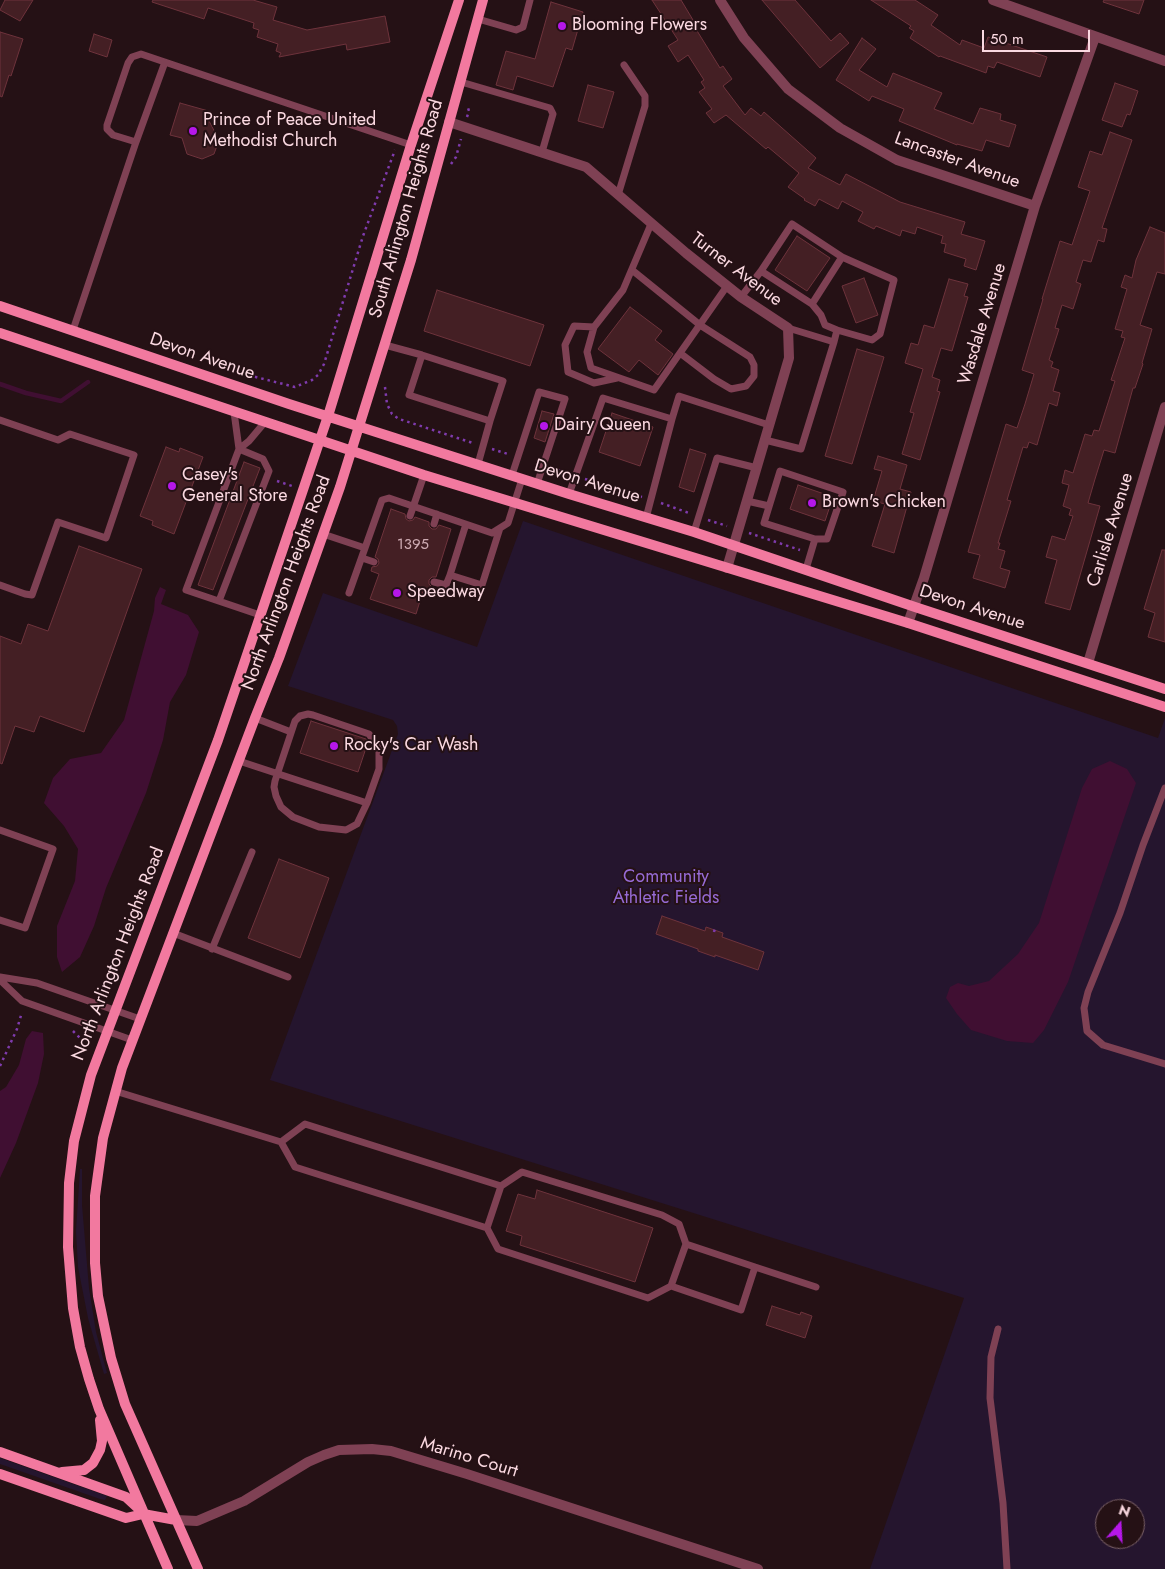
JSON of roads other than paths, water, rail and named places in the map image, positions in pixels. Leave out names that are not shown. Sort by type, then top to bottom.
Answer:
[{"type":"main road","name":"South Arlington Heights Road","points":[[328,416],[411,146],[459,0]]},
{"type":"main road","name":"South Arlington Heights Road","points":[[360,427],[428,202],[483,0]]},
{"type":"main road","name":"Devon Avenue","points":[[0,306],[360,427],[734,545],[1165,689]]},
{"type":"main road","name":"Devon Avenue","points":[[0,333],[424,475],[908,623],[1165,707]]},
{"type":"main road","name":"North Arlington Heights Road","points":[[168,1569],[99,1409],[88,1379],[80,1347],[73,1308],[68,1247],[69,1183],[74,1141],[88,1083],[218,740],[328,416]]},
{"type":"main road","name":"North Arlington Heights Road","points":[[198,1569],[125,1404],[111,1358],[98,1296],[95,1246],[95,1196],[102,1138],[132,1040],[279,658],[360,427]]},
{"type":"main road","points":[[58,1472],[84,1470],[93,1463],[100,1450],[102,1440],[99,1409]]},
{"type":"main road","points":[[0,1452],[126,1497],[143,1514]]},
{"type":"main road","points":[[0,1474],[126,1518],[143,1514],[176,1520]]},
{"type":"street","name":"Lancaster Avenue","points":[[720,0],[744,38],[788,89],[840,128],[897,160],[1035,206]]},
{"type":"street","points":[[993,0],[1165,61]]},
{"type":"street","name":"Wasdale Avenue","points":[[908,623],[915,607],[1035,206],[1095,37]]},
{"type":"street","name":"Turner Avenue","points":[[449,122],[586,167],[651,224],[740,297],[788,328],[789,358],[727,568]]},
{"type":"street","name":"Carlisle Avenue","points":[[1088,663],[1165,407]]},
{"type":"street","name":"Marino Court","points":[[176,1520],[197,1521],[244,1501],[308,1462],[324,1455],[340,1450],[372,1449],[391,1451],[467,1474],[758,1569]]},
{"type":"lane","points":[[478,19],[516,30],[522,27],[530,0]]},
{"type":"lane","points":[[136,142],[112,135],[107,129],[107,124],[128,63],[132,57],[141,54],[411,146]]},
{"type":"lane","points":[[74,330],[136,142],[165,62]]},
{"type":"lane","points":[[618,195],[645,106],[644,96],[624,65]]},
{"type":"lane","points":[[460,82],[550,108],[553,114],[542,152]]},
{"type":"lane","points":[[651,224],[623,290],[594,327],[587,352],[591,368],[654,390],[727,286]]},
{"type":"lane","points":[[740,297],[761,271],[792,224],[842,257],[894,280],[880,334],[872,340],[825,325],[821,314],[812,304],[761,271]]},
{"type":"lane","points":[[812,304],[842,257]]},
{"type":"lane","points":[[632,270],[700,325],[750,357],[754,365],[754,376],[746,386],[731,390],[680,353]]},
{"type":"lane","points":[[594,327],[574,326],[565,345],[568,372],[594,383],[618,377]]},
{"type":"lane","points":[[788,328],[834,342]]},
{"type":"lane","points":[[765,440],[801,449],[837,330]]},
{"type":"lane","points":[[385,345],[503,381],[478,464]]},
{"type":"lane","points":[[422,355],[410,395],[490,421]]},
{"type":"lane","points":[[512,476],[538,392],[565,399],[537,484]]},
{"type":"lane","points":[[646,518],[679,396],[769,425]]},
{"type":"lane","points":[[569,494],[603,398],[672,419]]},
{"type":"lane","points":[[234,412],[239,449],[186,590],[260,615]]},
{"type":"lane","points":[[0,420],[58,440],[70,434],[134,455],[106,538],[58,522],[32,595],[0,585]]},
{"type":"lane","points":[[239,449],[249,441],[265,422]]},
{"type":"lane","points":[[219,601],[269,472],[263,459],[239,449]]},
{"type":"lane","points":[[694,532],[717,458],[757,468]]},
{"type":"lane","points":[[780,471],[843,492],[827,540],[815,539],[764,523],[780,471]]},
{"type":"lane","points":[[410,516],[424,475]]},
{"type":"lane","points":[[349,592],[382,500],[389,498],[492,533],[508,523],[522,479]]},
{"type":"lane","points":[[747,501],[769,506]]},
{"type":"lane","points":[[434,524],[437,514]]},
{"type":"lane","points":[[434,582],[446,585],[466,524]]},
{"type":"lane","points":[[450,575],[482,584],[500,528]]},
{"type":"lane","points":[[323,534],[365,548]]},
{"type":"lane","points":[[806,569],[815,539]]},
{"type":"lane","points":[[362,558],[374,562]]},
{"type":"lane","points":[[308,714],[369,734],[379,749],[379,769],[357,824],[346,830],[319,827],[293,817],[280,807],[274,787],[291,732],[295,720],[300,716],[308,714]]},
{"type":"lane","points":[[255,718],[291,732]]},
{"type":"lane","points":[[239,761],[367,803]]},
{"type":"lane","points":[[1165,788],[1120,913],[1088,992],[1084,1008],[1087,1031],[1103,1045],[1165,1064]]},
{"type":"lane","points":[[0,830],[53,849],[25,928],[0,920]]},
{"type":"lane","points":[[212,949],[252,852]]},
{"type":"lane","points":[[173,934],[288,977]]},
{"type":"lane","points":[[0,979],[37,983],[140,1019]]},
{"type":"lane","points":[[0,979],[22,1001],[132,1040]]},
{"type":"lane","points":[[115,1091],[281,1142],[295,1167],[487,1228],[498,1249],[648,1298],[671,1286],[686,1244],[679,1224],[662,1216],[522,1172],[501,1186],[487,1228]]},
{"type":"lane","points":[[281,1142],[305,1124],[501,1186]]},
{"type":"lane","points":[[686,1244],[816,1287]]},
{"type":"lane","points":[[671,1286],[741,1310],[755,1267]]},
{"type":"lane","points":[[998,1329],[991,1357],[990,1398],[1003,1503],[1007,1569]]},
{"type":"waterway","points":[[0,384],[26,393],[61,401],[88,382]]},
{"type":"place","name":"Blooming Flowers","points":[[562,26]]},
{"type":"place","name":"Prince of Peace United Methodist Church","points":[[193,131]]},
{"type":"place","name":"Dairy Queen","points":[[544,426]]},
{"type":"place","name":"Casey's General Store","points":[[172,486]]},
{"type":"place","name":"Brown's Chicken","points":[[812,503]]},
{"type":"place","name":"Speedway","points":[[397,593]]},
{"type":"place","name":"Rocky's Car Wash","points":[[334,746]]},
{"type":"park label","name":"Community Athletic Fields","points":[[666,888]]}]
